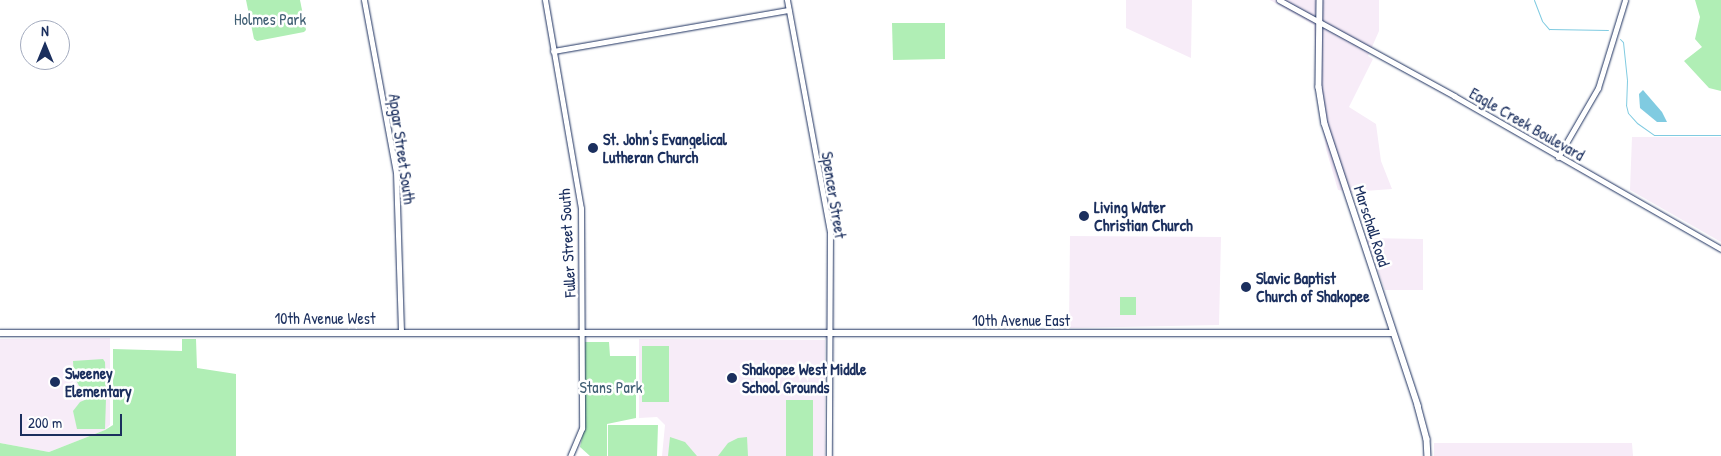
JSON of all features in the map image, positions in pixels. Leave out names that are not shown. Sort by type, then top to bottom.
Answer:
[{"type":"main road","name":"Marschall Road","points":[[1320,0],[1319,87],[1325,124],[1422,419],[1428,456]]},
{"type":"main road","name":"10th Avenue West","points":[[0,333],[649,333]]},
{"type":"main road","name":"10th Avenue East","points":[[649,333],[1393,333]]},
{"type":"street","name":"Apgar Street South","points":[[364,0],[396,172],[401,332]]},
{"type":"street","name":"Fuller Street South","points":[[545,0],[581,208],[582,428],[570,456]]},
{"type":"street","name":"Spencer Street","points":[[787,0],[830,231],[829,456]]},
{"type":"street","name":"Eagle Creek Boulevard","points":[[1279,0],[1454,96],[1721,250]]},
{"type":"street","points":[[1558,157],[1598,88],[1625,0]]},
{"type":"street","points":[[553,52],[788,10]]},
{"type":"shaded area","points":[[1126,0],[1192,0],[1191,58],[1126,28]]},
{"type":"shaded area","points":[[1270,0],[1379,0],[1379,31],[1368,56],[1373,59],[1349,107],[1376,124],[1381,161],[1392,189],[1351,192],[1338,190],[1326,149],[1317,82],[1314,25]]},
{"type":"shaded area","points":[[1632,137],[1721,137],[1721,242],[1630,190]]},
{"type":"shaded area","points":[[1070,236],[1221,237],[1219,325],[1069,328]]},
{"type":"shaded area","points":[[1366,238],[1423,239],[1423,290],[1385,290]]},
{"type":"shaded area","name":"Sweeney Elementary","points":[[110,338],[110,425],[105,430],[49,452],[0,443],[0,339]]},
{"type":"shaded area","name":"Shakopee West Middle School Grounds","points":[[639,339],[825,340],[825,456],[662,456],[665,425],[657,417],[639,418]]},
{"type":"shaded area","points":[[1434,443],[1632,443],[1633,456],[1434,456]]},
{"type":"green space","name":"Holmes Park","points":[[246,0],[300,0],[306,30],[304,32],[257,41],[254,39]]},
{"type":"green space","points":[[1695,0],[1721,0],[1721,91],[1709,88],[1684,61],[1702,47],[1695,39],[1700,17]]},
{"type":"green space","points":[[892,23],[945,23],[945,59],[893,60]]},
{"type":"green space","points":[[1120,297],[1136,297],[1136,315],[1120,315]]},
{"type":"green space","points":[[182,339],[196,339],[197,368],[236,374],[236,456],[0,456],[0,443],[49,452],[113,425],[113,349],[182,351]]},
{"type":"green space","name":"Stans Park","points":[[585,342],[609,342],[610,356],[636,356],[636,418],[607,424],[607,456],[590,456],[580,447],[585,424]]},
{"type":"green space","points":[[642,346],[669,346],[669,402],[642,402]]},
{"type":"green space","points":[[103,359],[105,362],[106,394],[96,395],[79,386],[74,376],[73,361]]},
{"type":"green space","points":[[87,399],[106,399],[105,429],[77,429],[73,411],[80,402]]},
{"type":"green space","points":[[786,400],[813,400],[813,456],[786,456]]},
{"type":"green space","points":[[608,425],[658,425],[657,456],[608,456]]},
{"type":"green space","points":[[670,437],[685,442],[697,456],[668,456]]},
{"type":"green space","points":[[747,437],[748,456],[718,456],[728,443],[738,438]]},
{"type":"water","points":[[1643,90],[1662,112],[1667,122],[1657,122],[1640,108],[1639,94]]},
{"type":"waterway","points":[[1534,0],[1542,21],[1549,29],[1608,30]]},
{"type":"waterway","points":[[1620,39],[1623,42],[1627,80],[1626,105],[1628,113],[1637,123],[1654,135],[1721,135]]},
{"type":"place","name":"St. John's Evangelical Lutheran Church","points":[[593,148]]},
{"type":"place","name":"Living Water Christian Church","points":[[1084,216]]},
{"type":"place","name":"Slavic Baptist Church of Shakopee","points":[[1246,287]]},
{"type":"place","name":"Shakopee West Middle School Grounds","points":[[732,378]]},
{"type":"place","name":"Sweeney Elementary","points":[[55,382]]}]
